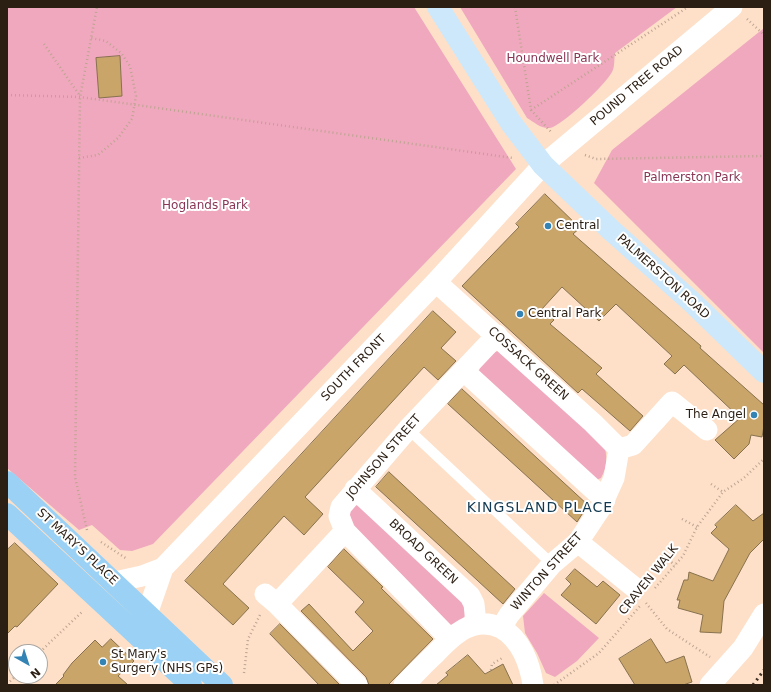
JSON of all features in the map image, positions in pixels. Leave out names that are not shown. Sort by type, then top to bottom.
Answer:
[{"type":"main road","name":"ST MARY'S PLACE","points":[[7,482],[115,582],[222,685]]},
{"type":"main road","name":"ST MARY'S PLACE","points":[[7,514],[125,622],[191,685]]},
{"type":"street","name":"PALMERSTON ROAD","points":[[438,7],[511,123],[543,165],[611,230],[693,303],[764,372]]},
{"type":"street","name":"POUND TREE ROAD","points":[[543,165],[738,12]]},
{"type":"street","name":"SOUTH FRONT","points":[[147,614],[163,568],[436,282],[543,165]]},
{"type":"street","name":"COSSACK GREEN","points":[[436,282],[497,335],[593,423],[619,449]]},
{"type":"street","name":"JOHNSON STREET","points":[[345,531],[339,516],[341,506],[408,429],[497,335]]},
{"type":"street","points":[[464,371],[605,500]]},
{"type":"street","points":[[619,449],[633,445],[672,402],[707,430]]},
{"type":"street","name":"WINTON STREET","points":[[501,628],[509,615],[552,564],[578,542],[605,500],[614,478],[619,449]]},
{"type":"street","name":"BROAD GREEN","points":[[355,489],[470,596],[474,604],[476,624]]},
{"type":"street","points":[[357,685],[271,599],[345,531],[450,639]]},
{"type":"street","points":[[578,542],[645,592]]},
{"type":"street","name":"SOUTH FRONT","points":[[115,582],[142,576],[163,568]]},
{"type":"street","points":[[710,685],[749,640],[764,614]]},
{"type":"street","points":[[404,685],[450,639],[463,629],[476,624],[491,624],[501,628],[509,634],[518,644],[526,660],[533,685]]},
{"type":"lane","points":[[408,429],[552,564]]},
{"type":"path","points":[[87,530],[75,477],[80,97],[97,7]]},
{"type":"path","points":[[511,123],[609,61],[688,7]]},
{"type":"path","points":[[738,12],[764,35]]},
{"type":"path","points":[[79,158],[98,154],[118,138],[132,119],[136,96],[130,66],[120,53],[106,41],[91,38]]},
{"type":"path","points":[[44,44],[80,97]]},
{"type":"path","points":[[7,95],[80,97],[135,104],[506,156],[543,165]]},
{"type":"path","name":"CRAVEN WALK","points":[[554,685],[599,654],[645,592],[682,556],[697,527],[723,492],[744,478],[764,459]]},
{"type":"path","points":[[711,484],[723,492]]},
{"type":"path","points":[[682,519],[697,527]]},
{"type":"path","points":[[662,555],[674,565]]},
{"type":"path","points":[[645,592],[667,629],[725,669]]},
{"type":"path","points":[[244,673],[248,639],[261,613],[271,599]]},
{"type":"path","points":[[48,644],[88,606]]},
{"type":"green space","name":"Hoglands Park","points":[[7,7],[414,7],[516,169],[153,544],[132,551],[120,550],[92,525],[79,530],[7,468]]},
{"type":"green space","name":"Houndwell Park","points":[[460,7],[677,7],[615,53],[613,70],[601,86],[564,120],[556,126],[547,128],[538,125],[527,118]]},
{"type":"green space","name":"Palmerston Park","points":[[764,28],[764,353],[594,183],[612,150]]},
{"type":"green space","points":[[498,351],[604,443],[606,461],[605,469],[601,478],[594,481],[479,371],[486,358]]},
{"type":"green space","points":[[355,505],[362,506],[460,596],[467,613],[461,620],[457,623],[448,625],[354,529],[348,509]]},
{"type":"green space","points":[[544,593],[599,638],[577,661],[555,677],[546,673],[537,653],[525,633],[523,616]]},
{"type":"building","points":[[120,56],[122,96],[99,98],[96,58]]},
{"type":"building","points":[[545,194],[580,228],[573,234],[701,346],[700,348],[764,405],[764,426],[762,437],[751,435],[749,444],[734,459],[715,440],[740,418],[684,365],[675,374],[664,364],[672,356],[616,304],[599,321],[562,287],[542,309],[554,320],[550,324],[602,368],[596,374],[643,416],[630,431],[582,389],[578,393],[462,286],[519,227],[516,224]]},
{"type":"building","points":[[433,311],[456,332],[441,348],[456,361],[438,380],[424,367],[305,497],[323,514],[304,535],[284,516],[223,584],[249,608],[233,625],[185,581]]},
{"type":"building","points":[[462,389],[588,505],[577,522],[448,404]]},
{"type":"building","points":[[389,472],[515,589],[503,604],[376,487]]},
{"type":"building","points":[[736,505],[753,521],[764,513],[764,539],[750,553],[724,601],[721,633],[700,632],[703,615],[678,608],[680,600],[677,600],[684,580],[688,580],[689,572],[713,581],[729,549],[711,533],[717,527],[715,525]]},
{"type":"building","points":[[15,543],[58,584],[17,627],[15,626],[7,634],[7,550]]},
{"type":"building","points":[[344,549],[433,639],[388,685],[369,685],[366,677],[301,611],[309,604],[353,651],[373,631],[355,612],[364,602],[328,567]]},
{"type":"building","points":[[575,569],[597,587],[603,581],[620,595],[596,624],[561,595],[571,584],[566,579]]},
{"type":"building","points":[[280,624],[340,685],[319,685],[270,634]]},
{"type":"building","name":"St Mary's Surgery (NHS GPs)","points":[[111,639],[134,661],[118,676],[128,685],[55,685],[64,676],[63,675],[72,663],[95,640],[102,647]]},
{"type":"building","points":[[651,639],[666,663],[684,656],[692,682],[683,685],[635,685],[619,659]]},
{"type":"building","points":[[468,655],[485,674],[503,664],[513,685],[436,685],[448,675],[446,673]]},
{"type":"railway","points":[[753,685],[764,670]]},
{"type":"place","name":"Central","points":[[548,226]]},
{"type":"place","name":"Central Park","points":[[520,314]]},
{"type":"place","name":"The Angel","points":[[754,415]]},
{"type":"place","name":"St Mary's Surgery (NHS GPs)","points":[[103,662]]},
{"type":"district","name":"KINGSLAND PLACE","points":[[540,508]]}]
